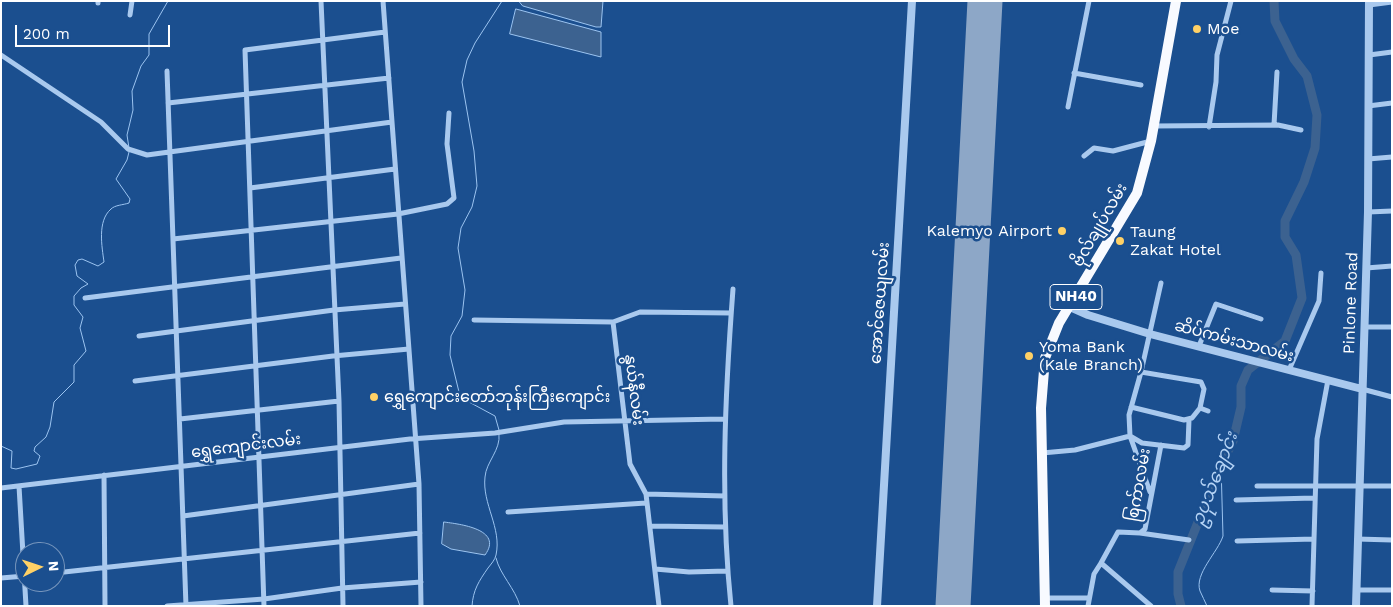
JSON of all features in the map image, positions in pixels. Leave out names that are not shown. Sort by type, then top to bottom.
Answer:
[{"type":"highway","name":"ဗိုလ်ချုပ်လမ်း","points":[[1045,602],[1041,408],[1045,358],[1059,323],[1133,204],[1152,140],[1176,1]]},
{"type":"street","points":[[130,15],[132,1]]},
{"type":"street","points":[[321,1],[327,86],[332,265],[339,401],[343,606]]},
{"type":"street","points":[[383,1],[419,484],[421,606]]},
{"type":"street","name":"အောင်ဇေယျလမ်း","points":[[877,606],[912,1]]},
{"type":"street","points":[[1068,107],[1089,1]]},
{"type":"street","points":[[1209,126],[1216,82],[1217,55],[1231,1]]},
{"type":"street","points":[[1369,3],[1392,2]]},
{"type":"street","name":"Pinlone Road","points":[[1356,606],[1358,484],[1368,212],[1369,3]]},
{"type":"street","points":[[264,606],[259,411],[254,322],[245,50],[385,32]]},
{"type":"street","points":[[1369,55],[1392,52]]},
{"type":"street","points":[[1,55],[101,122],[128,149],[155,156],[392,122]]},
{"type":"street","points":[[167,71],[186,605]]},
{"type":"street","points":[[1274,125],[1276,72]]},
{"type":"street","points":[[1074,74],[1141,85]]},
{"type":"street","points":[[168,103],[389,78]]},
{"type":"street","points":[[1368,106],[1392,103]]},
{"type":"street","points":[[173,239],[332,223],[398,214],[447,204],[454,198],[447,144],[450,113]]},
{"type":"street","points":[[1154,126],[1274,125],[1301,130]]},
{"type":"street","points":[[1084,156],[1090,149],[1094,148],[1113,151],[1152,140]]},
{"type":"street","points":[[1368,159],[1392,157]]},
{"type":"street","points":[[250,188],[395,170]]},
{"type":"street","points":[[1368,212],[1392,211]]},
{"type":"street","points":[[85,298],[332,265],[401,258]]},
{"type":"street","points":[[1366,268],[1392,266]]},
{"type":"street","points":[[1289,370],[1320,301],[1321,273]]},
{"type":"street","name":"စြက်ာလမ်း","points":[[1101,563],[1117,533],[1140,533],[1145,529],[1147,521],[1161,445],[1142,443],[1130,436],[1129,415],[1141,372],[1161,283]]},
{"type":"street","points":[[731,606],[725,527],[724,419],[733,289]]},
{"type":"street","points":[[139,336],[334,310],[405,304]]},
{"type":"street","points":[[1199,346],[1216,304],[1261,319]]},
{"type":"street","name":"ဆိပ်ကမ်းသာလမ်း","points":[[1070,307],[1088,315],[1150,334],[1392,397]]},
{"type":"street","points":[[474,320],[613,322],[640,312],[731,313]]},
{"type":"street","name":"နွယ်နီလမ်း","points":[[613,322],[630,464],[646,494],[659,606]]},
{"type":"street","points":[[1364,327],[1392,327]]},
{"type":"street","points":[[135,381],[257,365],[409,350]]},
{"type":"street","points":[[1141,372],[1201,382],[1204,389],[1200,408],[1189,420],[1186,447],[1161,445]]},
{"type":"street","points":[[1312,606],[1317,439],[1328,380]]},
{"type":"street","points":[[180,419],[339,401]]},
{"type":"street","points":[[1131,407],[1189,420]]},
{"type":"street","points":[[1200,408],[1208,411]]},
{"type":"street","name":"ရွှေကျောင်းလမ်း","points":[[1,488],[416,438],[504,432],[564,422],[626,419],[724,419]]},
{"type":"street","points":[[1042,453],[1075,450],[1130,436],[1151,494]]},
{"type":"street","points":[[104,475],[105,606]]},
{"type":"street","points":[[183,516],[419,484]]},
{"type":"street","points":[[1257,486],[1358,484],[1392,486]]},
{"type":"street","points":[[19,486],[23,542]]},
{"type":"street","points":[[646,494],[725,496]]},
{"type":"street","points":[[1236,500],[1314,498]]},
{"type":"street","points":[[508,512],[646,503]]},
{"type":"street","points":[[650,526],[725,527]]},
{"type":"street","points":[[65,572],[262,552],[420,533]]},
{"type":"street","points":[[1140,533],[1188,540]]},
{"type":"street","points":[[1237,540],[1314,539]]},
{"type":"street","points":[[1357,539],[1392,540]]},
{"type":"street","points":[[1088,606],[1087,598],[1094,574],[1101,563],[1151,606]]},
{"type":"street","points":[[655,569],[689,572],[727,571]]},
{"type":"street","points":[[1,578],[15,577]]},
{"type":"street","points":[[167,606],[264,599],[342,588],[421,582]]},
{"type":"street","points":[[1272,590],[1313,591]]},
{"type":"street","points":[[1356,590],[1392,590]]},
{"type":"street","points":[[26,592],[26,606]]},
{"type":"street","points":[[1045,602],[1087,598]]},
{"type":"water","points":[[519,1],[603,1],[601,27],[523,6]]},
{"type":"water","points":[[516,9],[601,32],[601,57],[510,34]]},
{"type":"water","points":[[444,522],[469,526],[484,534],[489,539],[489,546],[485,555],[451,549],[442,544]]},
{"type":"waterway","points":[[129,148],[127,135],[133,110],[132,91],[141,66],[149,55],[149,34],[168,1]]},
{"type":"waterway","points":[[499,430],[495,416],[469,402],[459,392],[450,355],[451,336],[462,316],[465,290],[458,248],[461,228],[472,207],[477,186],[474,151],[462,82],[467,60],[475,43],[502,1]]},
{"type":"waterway","name":"ဥပုသ်ချောင်း","points":[[1181,606],[1178,594],[1178,572],[1221,465],[1233,441],[1241,407],[1241,386],[1248,370],[1285,341],[1302,298],[1296,255],[1285,237],[1285,221],[1304,182],[1315,148],[1317,115],[1307,76],[1294,59],[1275,21],[1274,1]]},
{"type":"waterway","points":[[1,446],[12,451],[11,468],[16,469],[37,464],[40,456],[34,451],[35,447],[46,437],[50,427],[54,402],[74,382],[74,365],[86,351],[80,328],[83,317],[74,305],[74,296],[81,288],[88,284],[77,276],[75,265],[78,260],[82,259],[98,266],[104,262],[101,234],[104,220],[111,209],[129,203],[130,199],[116,179],[127,160],[129,152]]},
{"type":"waterway","points":[[472,606],[477,586],[496,555],[496,535],[486,497],[485,477],[498,445],[499,434]]},
{"type":"waterway","points":[[1207,606],[1199,584],[1203,570],[1223,536],[1221,465]]},
{"type":"waterway","points":[[496,558],[520,606]]},
{"type":"runway","points":[[953,606],[985,1]]},
{"type":"place","name":"Moe","points":[[1197,29]]},
{"type":"place","name":"Kalemyo Airport","points":[[1062,231]]},
{"type":"place","name":"Taung Zakat Hotel","points":[[1120,241]]},
{"type":"place","name":"Yoma Bank (Kale Branch)","points":[[1029,356]]},
{"type":"place","name":"ရွှေကျောင်းတော်ဘုန်းကြီးကျောင်း","points":[[374,397]]}]
